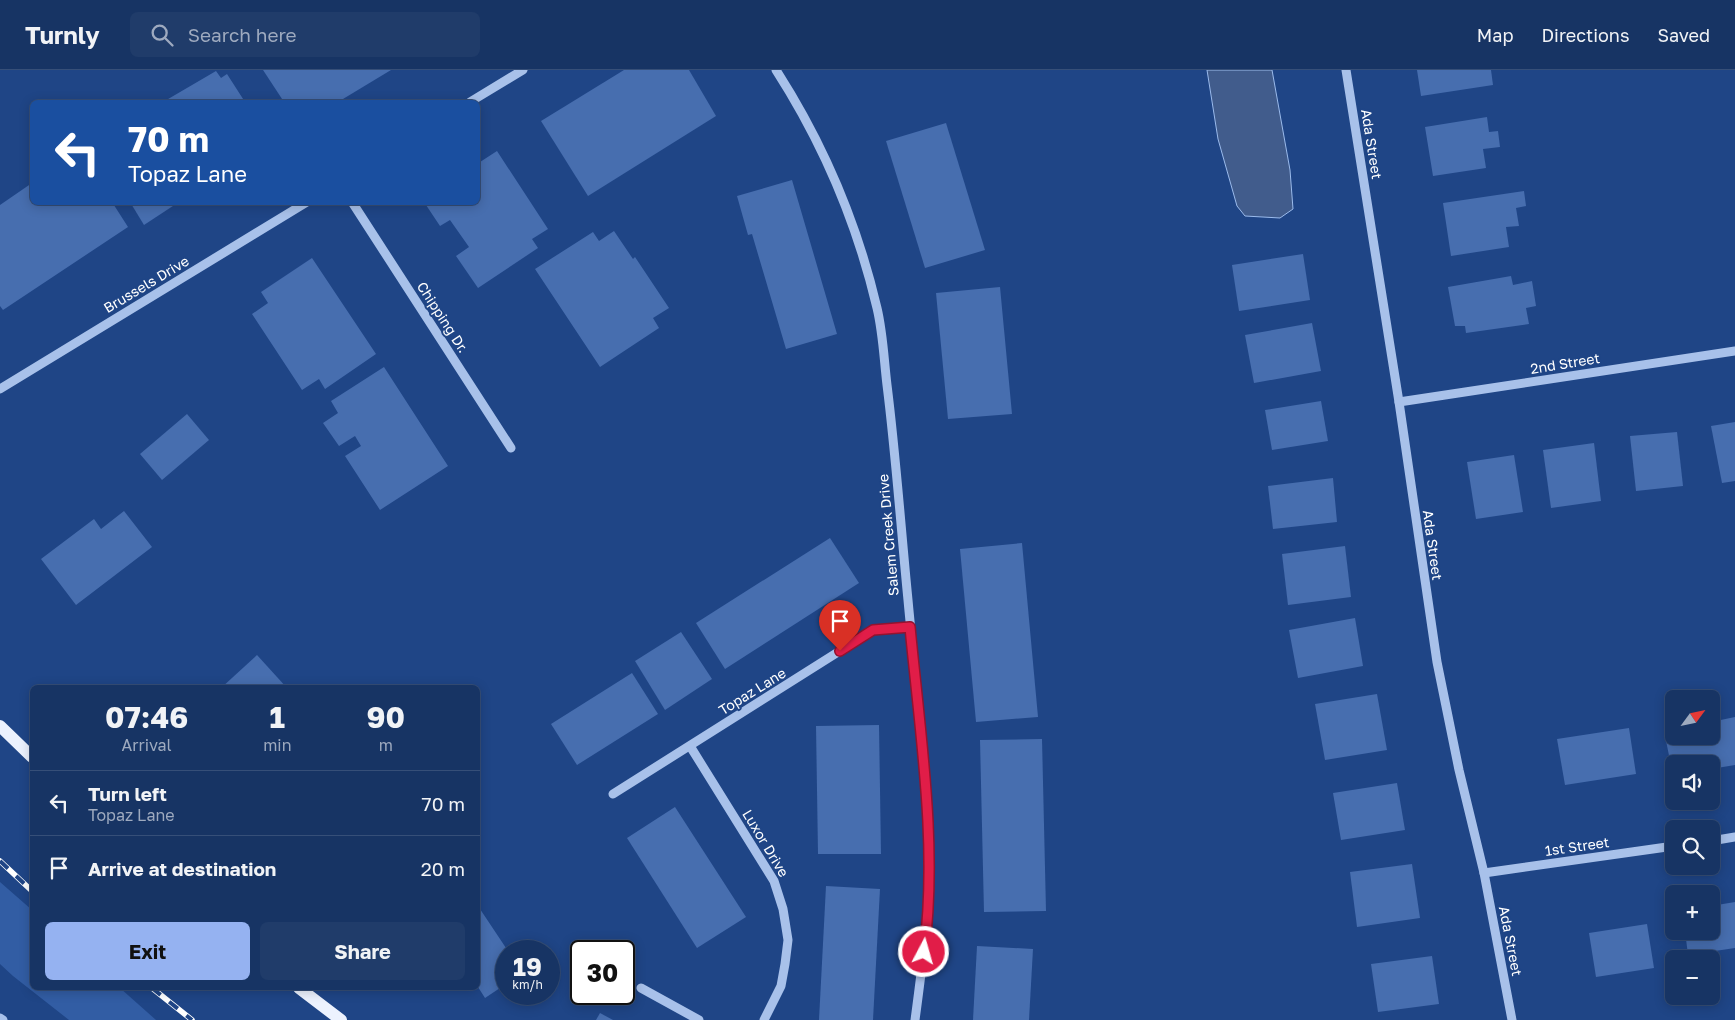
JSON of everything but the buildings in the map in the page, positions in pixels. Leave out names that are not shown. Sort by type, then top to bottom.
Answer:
[{"type":"main road","points":[[0,726],[30,755]]},
{"type":"main road","points":[[302,990],[341,1020]]},
{"type":"street","points":[[473,100],[523,70]]},
{"type":"street","name":"Salem Creek Drive","points":[[776,70],[794,98],[819,145],[846,206],[878,310],[892,423],[926,796],[929,866],[926,935],[915,1020]]},
{"type":"street","name":"Ada Street","points":[[1346,70],[1399,402],[1437,662],[1458,770],[1484,873],[1512,1020]]},
{"type":"street","name":"Brussels Drive","points":[[0,389],[302,205]]},
{"type":"street","name":"Chipping Dr.","points":[[354,205],[511,448]]},
{"type":"street","name":"2nd Street","points":[[1399,402],[1735,351]]},
{"type":"street","name":"Topaz Lane","points":[[613,794],[873,630],[910,627]]},
{"type":"street","name":"Luxor Drive","points":[[690,746],[774,881],[783,909],[788,940],[785,964],[781,986],[764,1020]]},
{"type":"street","points":[[1720,840],[1735,837]]},
{"type":"street","name":"1st Street","points":[[1484,873],[1665,847]]},
{"type":"street","points":[[641,988],[699,1020]]},
{"type":"shaded area","points":[[1207,70],[1272,70],[1290,170],[1293,209],[1280,218],[1245,216],[1237,206],[1218,139]]},
{"type":"shaded area","points":[[0,882],[30,908],[30,989],[0,964]]},
{"type":"shaded area","points":[[31,990],[122,990],[156,1020],[69,1020]]},
{"type":"railway","points":[[0,861],[30,889]]},
{"type":"railway","points":[[154,990],[192,1020]]},
{"type":"route","points":[[840,651],[873,630],[910,627],[926,796],[929,866],[924,952]]}]
